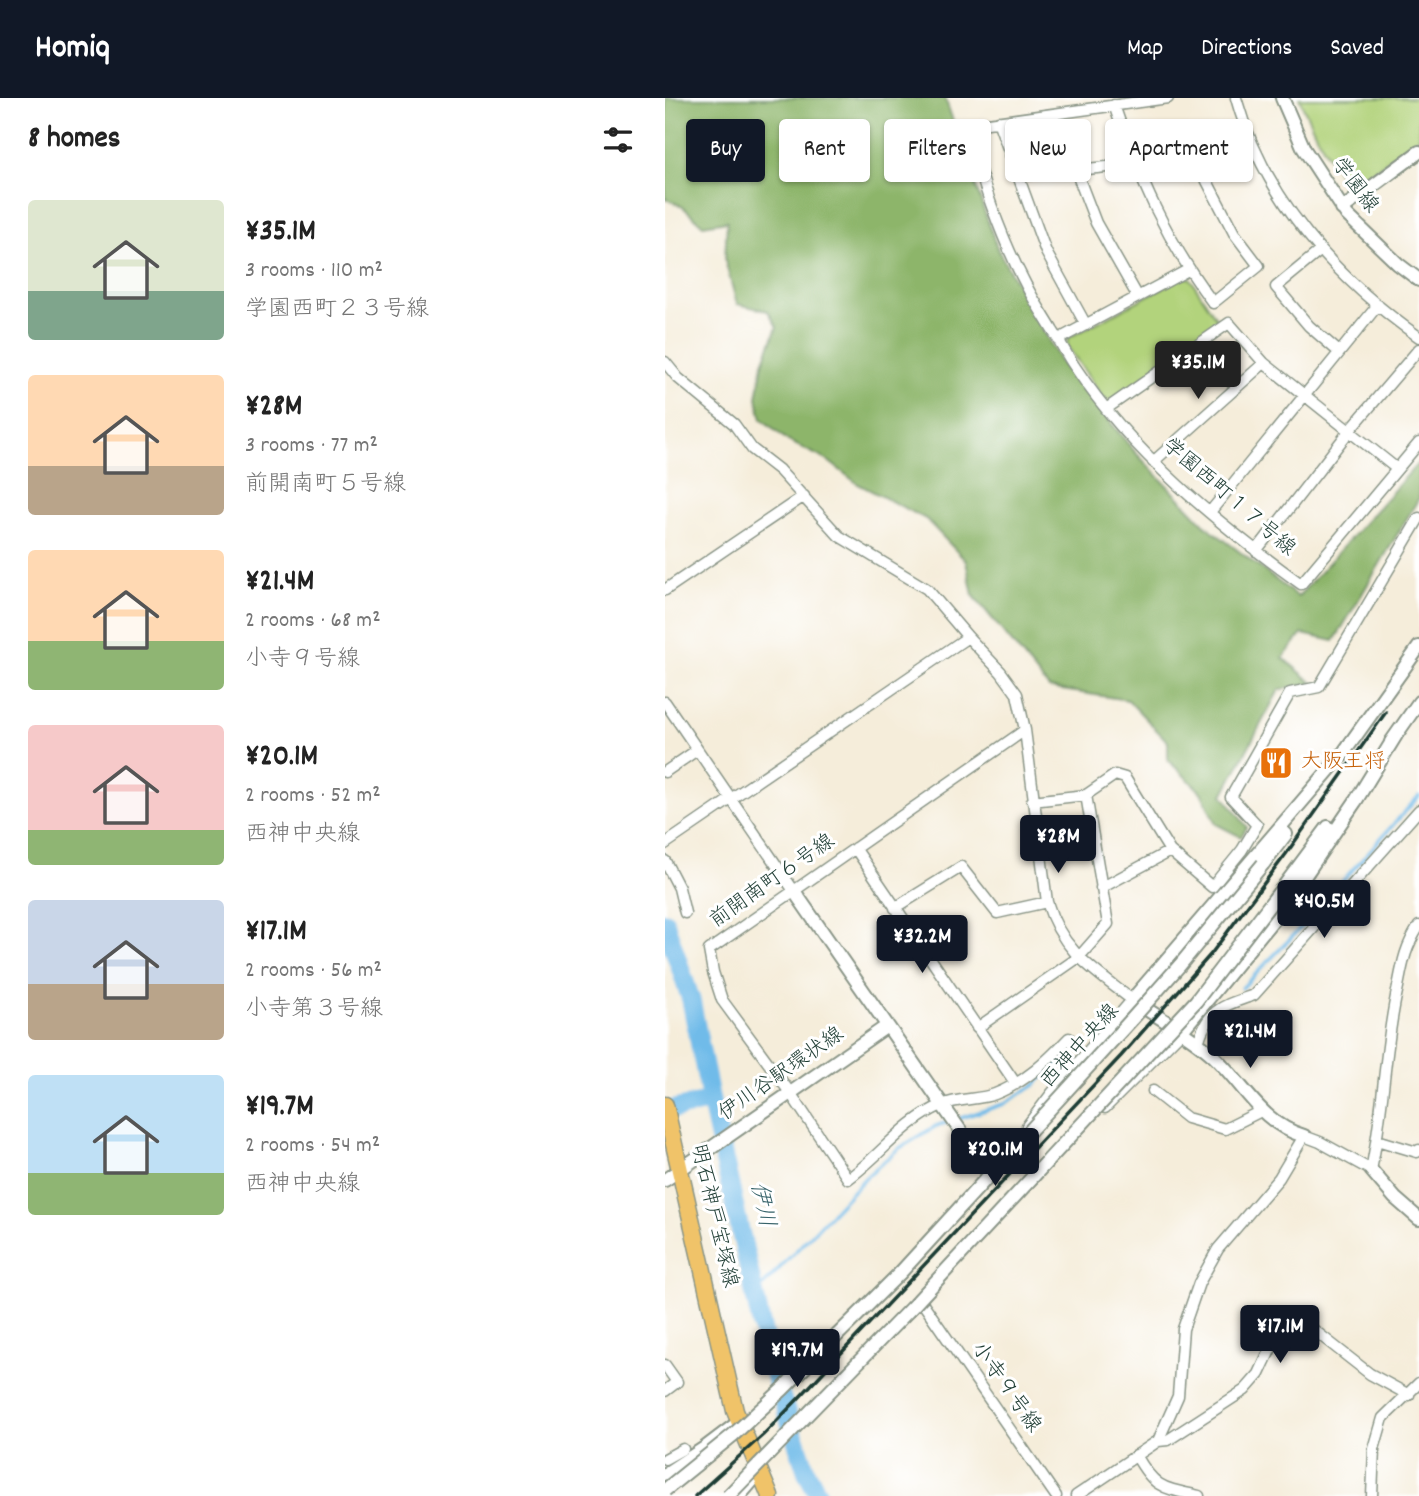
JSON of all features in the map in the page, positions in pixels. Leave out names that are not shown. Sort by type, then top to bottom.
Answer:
[{"type":"main road","name":"明石神戸宝塚線","points":[[666,1110],[685,1165],[745,1417],[770,1496]]},
{"type":"street","name":"学園西町１７号線","points":[[1168,98],[966,126],[1002,234],[1026,286],[1075,367],[1106,409],[1153,462],[1256,551],[1301,584],[1419,443]]},
{"type":"street","points":[[1236,98],[1254,148],[1280,197],[1305,233],[1357,289],[1419,337]]},
{"type":"street","name":"学園線","points":[[1282,98],[1304,149],[1342,209],[1419,281]]},
{"type":"street","points":[[1114,105],[1119,119]]},
{"type":"street","points":[[998,121],[1005,140]]},
{"type":"street","points":[[1342,209],[1419,152]]},
{"type":"street","points":[[1020,182],[1046,252],[1086,325]]},
{"type":"street","points":[[1080,182],[1096,223],[1138,297]]},
{"type":"street","points":[[1142,182],[1188,270],[1213,303],[1259,266],[1234,233],[1207,182]]},
{"type":"street","points":[[1321,250],[1276,288],[1308,326],[1339,352]]},
{"type":"street","points":[[1059,340],[1188,270]]},
{"type":"street","points":[[1210,512],[1378,305]]},
{"type":"street","points":[[1106,409],[1229,323],[1264,363],[1397,470]]},
{"type":"street","points":[[1256,551],[1350,430],[1419,349]]},
{"type":"street","points":[[665,362],[678,378],[734,424],[752,449],[779,470],[839,536],[927,589],[1001,672],[1017,694],[1025,730],[1047,902],[1053,924],[1066,944],[1132,1000],[1210,1053],[1276,1125],[1320,1142],[1371,1170],[1395,1198],[1419,1219]]},
{"type":"street","points":[[1153,462],[1264,363]]},
{"type":"street","points":[[665,590],[804,496]]},
{"type":"street","points":[[1033,801],[1086,795],[1115,775],[1125,778],[1170,851],[1212,887],[1242,850],[1257,825],[1231,797],[1290,693],[1319,687],[1419,518]]},
{"type":"street","points":[[665,844],[968,637]]},
{"type":"street","name":"西神中央線","points":[[665,1490],[733,1436],[900,1273],[1156,992],[1263,864],[1419,647]]},
{"type":"street","points":[[665,702],[989,1172]]},
{"type":"street","points":[[728,1496],[914,1305],[1196,1000],[1284,886],[1419,702]]},
{"type":"street","name":"前開南町６号線","points":[[1025,730],[709,950],[722,1000],[791,1094],[848,1179],[891,1139],[945,1107],[995,1094],[1016,1084],[1032,1074],[1069,1038]]},
{"type":"street","points":[[739,1496],[763,1467],[922,1303],[1091,1121],[1181,1032],[1285,905],[1356,802],[1396,735]]},
{"type":"street","points":[[665,772],[697,750]]},
{"type":"street","points":[[1132,1000],[1341,756]]},
{"type":"street","points":[[977,1028],[1079,957],[1108,924],[1086,795]]},
{"type":"street","points":[[1198,1043],[1201,1031],[1218,1008],[1254,995],[1419,810]]},
{"type":"street","points":[[855,848],[1016,1084]]},
{"type":"street","points":[[1101,888],[1170,851]]},
{"type":"street","points":[[665,861],[679,888],[685,913]]},
{"type":"street","points":[[895,908],[961,867],[997,913],[1047,902]]},
{"type":"street","points":[[1371,1170],[1377,1140],[1390,1020],[1407,944],[1419,926]]},
{"type":"street","name":"西神中央線","points":[[745,1417],[823,1345],[989,1172],[1132,1000]]},
{"type":"street","name":"伊川谷駅環状線","points":[[665,1180],[887,1026]]},
{"type":"street","points":[[1153,1091],[1187,1118],[1226,1129],[1261,1111]]},
{"type":"street","points":[[1157,1441],[1178,1396],[1183,1328],[1199,1283],[1218,1249],[1279,1178],[1304,1136]]},
{"type":"street","points":[[1377,1140],[1417,1152],[1419,1150]]},
{"type":"street","name":"小寺９号線","points":[[922,1303],[1056,1496]]},
{"type":"street","points":[[1076,1496],[1157,1441],[1168,1440],[1245,1390],[1259,1374],[1279,1331],[1299,1325],[1310,1327],[1370,1374],[1409,1395]]},
{"type":"street","points":[[665,1364],[677,1382],[665,1391]]},
{"type":"street","points":[[1372,1496],[1374,1449],[1383,1418],[1419,1383]]},
{"type":"street","points":[[666,1468],[706,1447],[745,1417]]},
{"type":"street","points":[[666,1468],[683,1449]]},
{"type":"street","points":[[1136,1455],[1158,1486],[1199,1496]]},
{"type":"green space","points":[[666,98],[945,98],[952,119],[884,119],[884,182],[974,182],[998,250],[1062,364],[1135,452],[1205,525],[1298,597],[1419,462],[1419,498],[1334,641],[1302,634],[1283,658],[1313,683],[1279,690],[1223,795],[1247,827],[1241,837],[1216,824],[1201,792],[1168,760],[1168,742],[1128,700],[1049,688],[973,595],[966,561],[926,519],[858,484],[827,460],[788,441],[762,419],[757,398],[763,363],[777,327],[768,311],[737,304],[725,261],[727,221],[703,225],[683,207],[665,198]]},
{"type":"green space","points":[[1299,98],[1419,98],[1419,137],[1353,186],[1346,185],[1316,135]]},
{"type":"green space","points":[[1181,278],[1190,278],[1218,321],[1112,401],[1104,399],[1067,346],[1068,338]]},
{"type":"waterway","points":[[1242,988],[1294,935],[1419,796]]},
{"type":"waterway","name":"伊川","points":[[665,922],[691,1000],[770,1363],[807,1473],[819,1496]]},
{"type":"waterway","points":[[755,1294],[866,1177],[898,1149],[936,1126],[1004,1104],[1035,1085],[1078,1042]]},
{"type":"waterway","points":[[665,1111],[711,1101]]},
{"type":"railway","points":[[695,1496],[763,1435],[797,1400],[1121,1056],[1211,954],[1286,854],[1386,712]]},
{"type":"place","name":"大阪王将","points":[[1276,763]]}]
